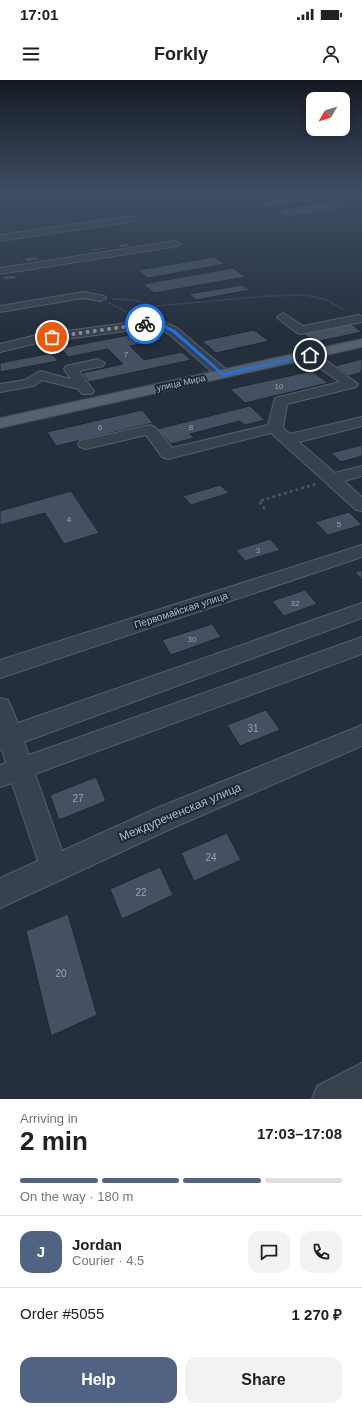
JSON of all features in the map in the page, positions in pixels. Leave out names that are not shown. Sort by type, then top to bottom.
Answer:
[{"type":"main road","name":"улица Мира","points":[[2,425],[96,402],[362,343]]},
{"type":"street","points":[[0,271],[80,257],[120,253],[175,244]]},
{"type":"street","points":[[0,309],[83,295],[100,298]]},
{"type":"street","points":[[283,317],[301,330],[357,315]]},
{"type":"street","points":[[0,348],[37,339],[157,323],[174,331],[223,374]]},
{"type":"street","points":[[275,429],[280,400],[351,384],[310,355]]},
{"type":"street","points":[[96,402],[71,369],[98,363]]},
{"type":"street","points":[[0,388],[29,383],[40,375],[84,386]]},
{"type":"street","points":[[287,440],[362,421]]},
{"type":"street","points":[[275,429],[362,506]]},
{"type":"street","points":[[86,444],[150,430],[168,454],[275,429]]},
{"type":"street","points":[[332,479],[362,471]]},
{"type":"street","name":"Первомайская улица","points":[[0,669],[362,551]]},
{"type":"street","points":[[5,738],[362,610]]},
{"type":"street","points":[[10,772],[362,645]]},
{"type":"street","points":[[0,707],[10,772],[54,868]]},
{"type":"street","name":"Междуреченская улица","points":[[0,893],[167,817],[362,735]]},
{"type":"street","points":[[330,1099],[362,1080]]},
{"type":"path","points":[[100,298],[133,300],[155,306],[269,296],[305,295],[327,300],[357,315]]},
{"type":"path","points":[[100,298],[130,314],[157,323]]},
{"type":"path","points":[[265,508],[259,501],[332,479]]},
{"type":"building","points":[[127,243],[131,246],[121,248],[117,245]]},
{"type":"building","points":[[106,247],[108,249],[94,251],[91,249]]},
{"type":"building","points":[[36,256],[39,260],[27,262],[24,258]]},
{"type":"building","points":[[215,257],[226,264],[148,278],[138,270]]},
{"type":"building","points":[[233,268],[246,277],[154,293],[143,284]]},
{"type":"building","points":[[14,275],[17,279],[6,280],[2,276]]},
{"type":"building","points":[[242,285],[250,290],[196,300],[189,294]]},
{"type":"building","points":[[350,323],[362,332],[315,342],[302,333]]},
{"type":"building","points":[[254,330],[269,341],[216,353],[202,341]]},
{"type":"building","points":[[150,331],[161,340],[130,346],[144,360],[182,352],[191,360],[89,382],[82,373],[123,364],[108,349],[68,357],[61,348]]},
{"type":"building","points":[[52,353],[58,361],[0,372],[0,363]]},
{"type":"building","points":[[362,359],[362,370],[360,370],[362,372],[349,376],[335,366]]},
{"type":"building","points":[[312,371],[328,383],[245,403],[230,389]]},
{"type":"building","points":[[250,406],[265,420],[245,425],[240,421],[190,434],[194,438],[171,444],[157,429]]},
{"type":"building","points":[[142,410],[153,423],[56,446],[47,432]]},
{"type":"building","points":[[362,445],[362,456],[341,462],[331,453]]},
{"type":"building","points":[[220,485],[229,493],[191,505],[183,496]]},
{"type":"building","points":[[71,491],[99,533],[64,544],[45,513],[0,525],[0,511]]},
{"type":"building","points":[[349,512],[362,525],[328,535],[315,522]]},
{"type":"building","points":[[270,539],[280,550],[245,561],[236,550]]},
{"type":"building","points":[[362,570],[362,580],[355,572]]},
{"type":"building","points":[[305,590],[317,604],[284,616],[272,601]]},
{"type":"building","points":[[212,624],[221,637],[171,655],[162,640]]},
{"type":"building","points":[[266,710],[280,730],[240,746],[227,725]]},
{"type":"building","points":[[96,777],[106,801],[59,820],[50,795]]},
{"type":"building","points":[[227,833],[241,860],[194,881],[181,853]]},
{"type":"building","points":[[160,867],[173,895],[122,919],[110,889]]},
{"type":"building","points":[[68,914],[97,1015],[51,1036],[26,931]]},
{"type":"way so far","points":[[52,337],[145,324]]},
{"type":"route","points":[[145,324],[157,323],[174,331],[223,374],[310,355]]}]
